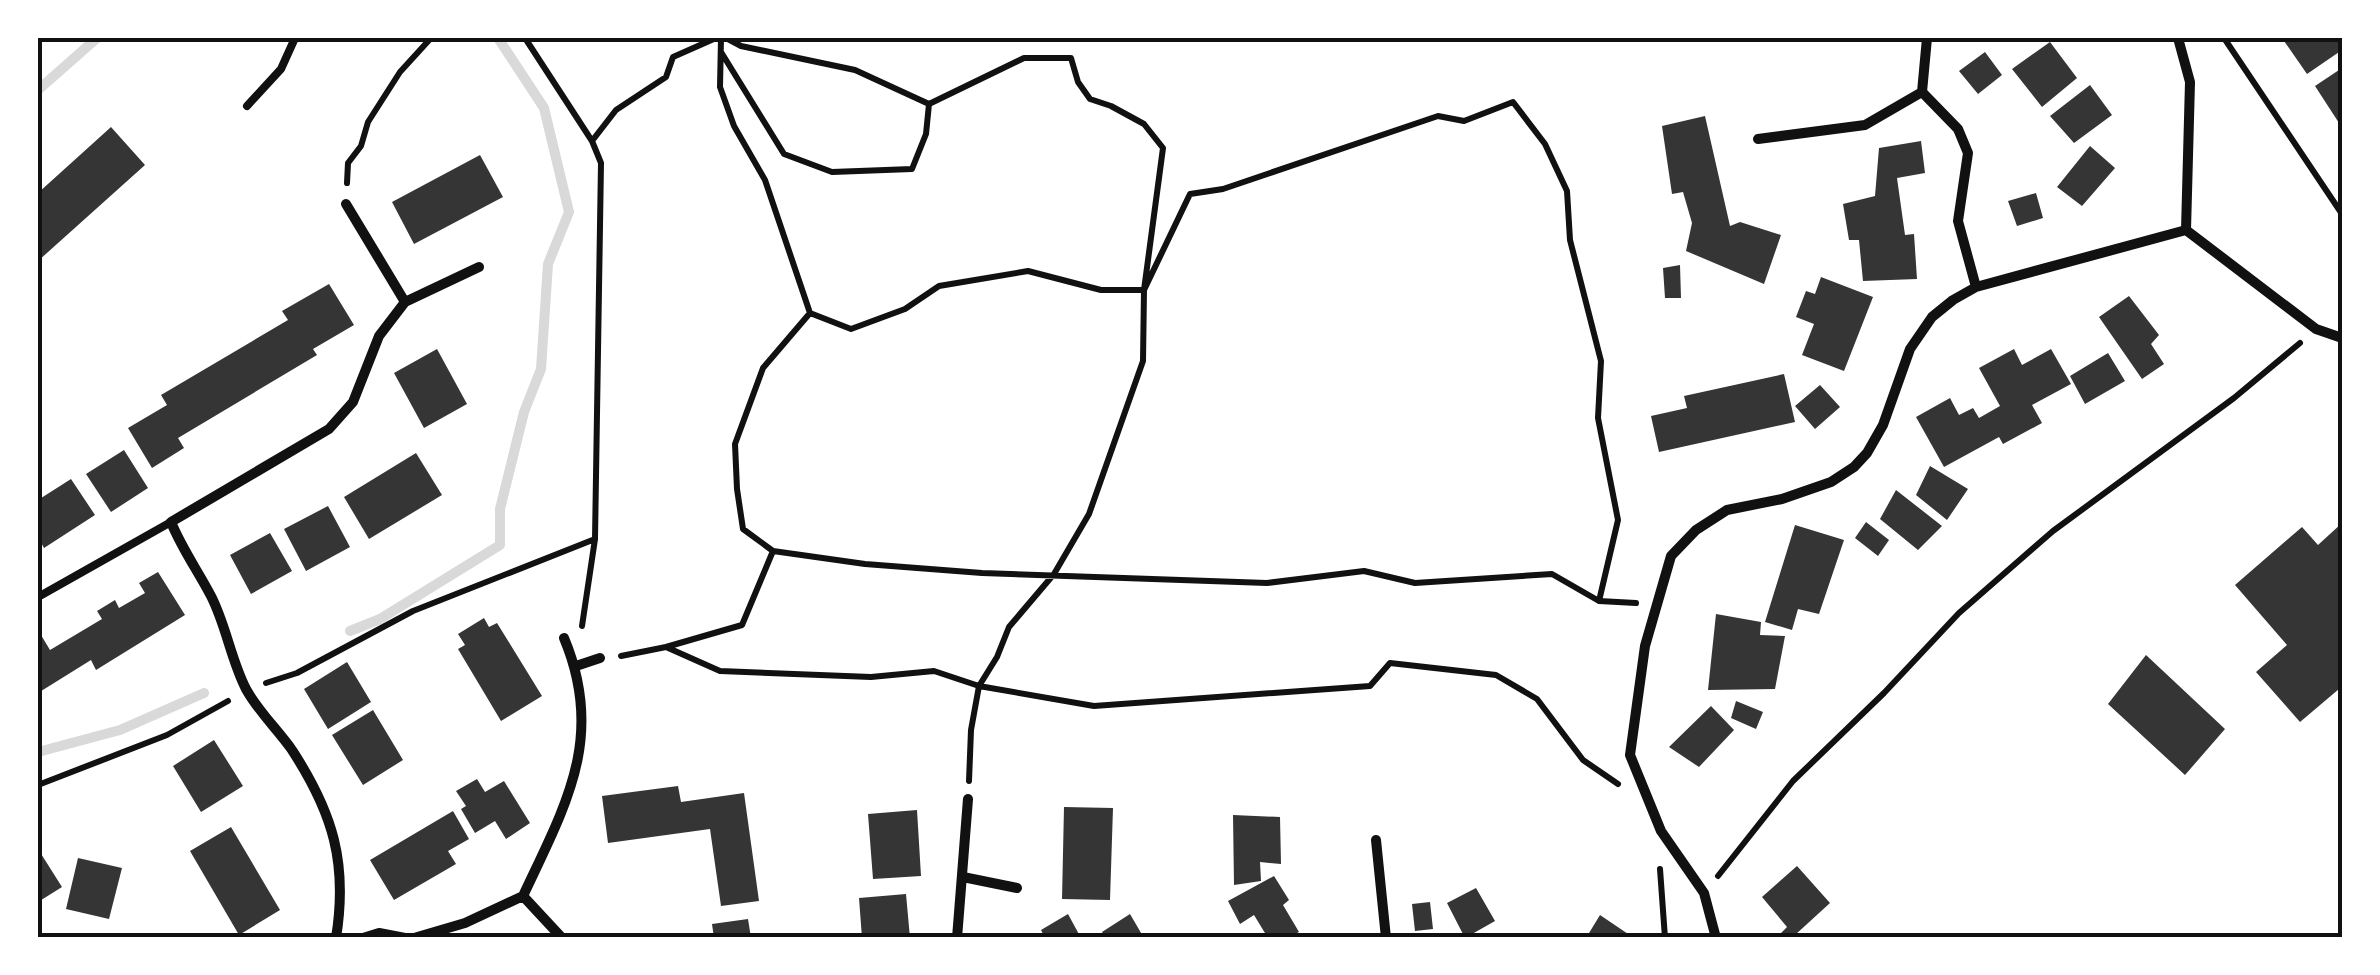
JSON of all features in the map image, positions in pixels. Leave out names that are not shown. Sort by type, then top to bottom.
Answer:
[{"type":"street","points":[[1927,38],[1922,92],[1958,129],[1968,154],[1958,221],[1976,288]]},
{"type":"street","points":[[2178,38],[2190,82],[2186,230]]},
{"type":"street","points":[[1758,139],[1865,125],[1922,92]]},
{"type":"street","points":[[346,204],[405,302]]},
{"type":"street","points":[[1716,938],[1704,893],[1660,831],[1630,755],[1645,646],[1671,556],[1696,530],[1727,510],[1782,499],[1831,482],[1854,466],[1867,453],[1882,425],[1910,350],[1932,316],[1976,288],[2186,230]]},
{"type":"street","points":[[2186,230],[2316,329],[2342,338]]},
{"type":"street","points":[[336,938],[341,906],[334,830],[292,751],[247,690],[212,597],[182,550],[171,522],[329,429],[353,402],[379,336],[405,302],[479,267]]},
{"type":"street","points":[[414,938],[464,923],[523,896],[569,798],[584,731],[576,666],[564,638]]},
{"type":"street","points":[[576,666],[600,658]]},
{"type":"street","points":[[957,938],[968,800]]},
{"type":"street","points":[[1376,840],[1386,938]]},
{"type":"street","points":[[963,877],[1016,888]]},
{"type":"street","points":[[523,896],[562,938]]},
{"type":"street","points":[[363,938],[379,934],[405,938]]},
{"type":"lane","points":[[247,106],[281,70],[295,38]]},
{"type":"lane","points":[[38,598],[171,522]]},
{"type":"path","points":[[346,204],[348,163],[361,146],[368,122],[400,72],[431,38]]},
{"type":"path","points":[[525,38],[592,141],[601,163],[595,539],[576,666]]},
{"type":"path","points":[[592,141],[616,110],[666,76],[673,57],[721,38],[741,46],[855,70],[930,104]]},
{"type":"path","points":[[721,38],[720,86],[734,126],[765,180],[810,313],[851,329],[905,309],[939,286],[1028,271],[1101,290],[1144,290]]},
{"type":"path","points":[[2224,38],[2342,214]]},
{"type":"path","points":[[721,52],[784,154],[832,172],[912,169],[926,134],[930,104]]},
{"type":"path","points":[[930,104],[1024,58],[1070,58],[1078,82],[1090,100],[1111,106],[1144,124],[1164,148],[1144,290],[1143,361],[1088,514],[1054,574],[1009,626],[997,657],[979,686],[971,730],[968,800]]},
{"type":"path","points":[[1144,290],[1190,194],[1222,189],[1438,116],[1464,121],[1513,102],[1546,144],[1567,191],[1570,240],[1602,360],[1598,418],[1618,520],[1599,601]]},
{"type":"path","points":[[810,313],[763,368],[735,444],[736,489],[743,529],[773,551],[865,564],[982,573],[1266,583],[1364,571],[1416,584],[1552,574],[1599,601],[1657,604]]},
{"type":"path","points":[[1704,893],[1793,781],[1959,613],[2053,531],[2234,398],[2316,329]]},
{"type":"path","points":[[38,785],[167,735],[247,690],[297,673],[414,611],[595,539]]},
{"type":"path","points":[[600,658],[666,647],[742,625],[773,551]]},
{"type":"path","points":[[666,647],[720,671],[871,677],[934,671],[979,686],[1094,706],[1370,686],[1390,663],[1496,676],[1538,699],[1583,760],[1651,808]]},
{"type":"path","points":[[1660,831],[1665,938]]},
{"type":"building","points":[[2282,38],[2342,38],[2342,50],[2307,74]]},
{"type":"building","points":[[2050,42],[2077,78],[2042,107],[2012,69]]},
{"type":"building","points":[[1985,52],[2002,75],[1978,94],[1959,71]]},
{"type":"building","points":[[2342,68],[2342,121],[2339,123],[2315,86]]},
{"type":"building","points":[[2090,85],[2112,115],[2074,143],[2050,116]]},
{"type":"building","points":[[1705,116],[1730,226],[1740,222],[1781,235],[1764,284],[1686,251],[1692,223],[1683,192],[1672,194],[1662,126]]},
{"type":"building","points":[[111,127],[145,165],[38,261],[38,193]]},
{"type":"building","points":[[1921,141],[1925,173],[1897,178],[1905,235],[1914,234],[1917,279],[1863,281],[1859,240],[1849,240],[1843,204],[1875,196],[1879,148]]},
{"type":"building","points":[[2090,146],[2115,168],[2082,206],[2057,187]]},
{"type":"building","points":[[480,155],[503,197],[414,244],[392,202]]},
{"type":"building","points":[[2036,193],[2043,218],[2017,226],[2008,201]]},
{"type":"building","points":[[1680,265],[1681,298],[1665,298],[1663,268]]},
{"type":"building","points":[[1821,277],[1873,297],[1844,371],[1802,355],[1814,324],[1796,317],[1806,291],[1815,294]]},
{"type":"building","points":[[329,284],[354,325],[313,349],[317,355],[178,438],[184,448],[152,468],[128,428],[167,405],[161,395],[288,320],[282,311]]},
{"type":"building","points":[[2129,296],[2159,335],[2151,344],[2164,364],[2142,379],[2099,317]]},
{"type":"building","points":[[437,349],[467,404],[424,428],[394,373]]},
{"type":"building","points":[[2014,349],[2022,365],[2051,349],[2071,384],[2032,405],[2042,423],[2003,444],[1999,437],[1944,467],[1916,417],[1950,398],[1959,415],[1973,408],[1979,418],[2000,406],[1979,368]]},
{"type":"building","points":[[2108,353],[2125,381],[2085,404],[2070,376]]},
{"type":"building","points":[[1784,374],[1795,422],[1659,452],[1651,416],[1687,408],[1684,396]]},
{"type":"building","points":[[1820,385],[1840,407],[1815,429],[1795,406]]},
{"type":"building","points":[[124,450],[148,488],[111,512],[86,474]]},
{"type":"building","points":[[416,453],[442,495],[369,539],[344,497]]},
{"type":"building","points":[[1930,466],[1968,489],[1947,520],[1916,495]]},
{"type":"building","points":[[71,479],[95,515],[44,548],[38,537],[38,500]]},
{"type":"building","points":[[1896,490],[1942,526],[1918,550],[1880,519]]},
{"type":"building","points":[[328,506],[350,547],[306,571],[284,529]]},
{"type":"building","points":[[1866,522],[1889,540],[1878,556],[1855,538]]},
{"type":"building","points":[[2342,523],[2342,693],[2339,689],[2300,722],[2256,672],[2287,645],[2235,585],[2302,527],[2318,545]]},
{"type":"building","points":[[1795,525],[1844,540],[1819,614],[1798,609],[1792,630],[1765,622]]},
{"type":"building","points":[[270,533],[292,571],[251,594],[230,555]]},
{"type":"building","points":[[158,572],[185,615],[96,670],[91,660],[38,693],[38,630],[50,650],[102,619],[97,611],[115,600],[119,608],[145,593],[139,583]]},
{"type":"building","points":[[1716,614],[1761,622],[1760,635],[1785,636],[1775,689],[1708,690]]},
{"type":"building","points":[[484,618],[489,627],[497,623],[542,696],[501,721],[458,649],[465,645],[458,634]]},
{"type":"building","points":[[2146,655],[2225,729],[2185,775],[2108,704]]},
{"type":"building","points":[[347,662],[371,702],[328,729],[304,689]]},
{"type":"building","points":[[1736,701],[1763,712],[1756,729],[1731,718]]},
{"type":"building","points":[[1711,706],[1734,730],[1699,767],[1669,747]]},
{"type":"building","points":[[373,710],[403,760],[363,785],[332,735]]},
{"type":"building","points":[[214,740],[243,786],[201,812],[173,766]]},
{"type":"building","points":[[477,779],[485,792],[504,781],[530,823],[506,839],[495,821],[475,833],[456,791]]},
{"type":"building","points":[[678,786],[681,802],[744,793],[759,901],[721,906],[710,829],[608,843],[602,796]]},
{"type":"building","points":[[1064,807],[1113,808],[1110,900],[1062,899]]},
{"type":"building","points":[[917,810],[921,876],[873,879],[868,814]]},
{"type":"building","points":[[453,811],[469,839],[448,851],[456,864],[394,900],[370,860]]},
{"type":"building","points":[[1233,815],[1280,817],[1281,864],[1260,862],[1261,881],[1234,885]]},
{"type":"building","points":[[231,827],[280,910],[239,935],[190,851]]},
{"type":"building","points":[[38,849],[62,887],[38,902]]},
{"type":"building","points":[[78,858],[122,868],[109,919],[66,909]]},
{"type":"building","points":[[1797,866],[1830,903],[1795,935],[1797,938],[1776,938],[1787,927],[1762,897]]},
{"type":"building","points":[[1274,876],[1289,900],[1283,905],[1299,932],[1287,938],[1268,938],[1254,915],[1240,924],[1228,901]]},
{"type":"building","points":[[1476,888],[1495,921],[1465,938],[1447,903]]},
{"type":"building","points":[[906,894],[910,938],[862,938],[859,898]]},
{"type":"building","points":[[1430,902],[1433,929],[1415,931],[1412,904]]},
{"type":"building","points":[[1068,914],[1081,938],[1045,938],[1041,930]]},
{"type":"building","points":[[1130,914],[1144,938],[1105,938],[1102,932]]},
{"type":"building","points":[[1600,915],[1634,938],[1586,938]]},
{"type":"building","points":[[748,919],[751,938],[714,938],[712,924]]},
{"type":"waterway","points":[[38,90],[97,38]]},
{"type":"waterway","points":[[350,631],[380,619],[500,545],[500,509],[524,412],[541,369],[548,264],[569,212],[544,108],[498,38]]},
{"type":"waterway","points":[[38,752],[120,730],[204,693]]}]
